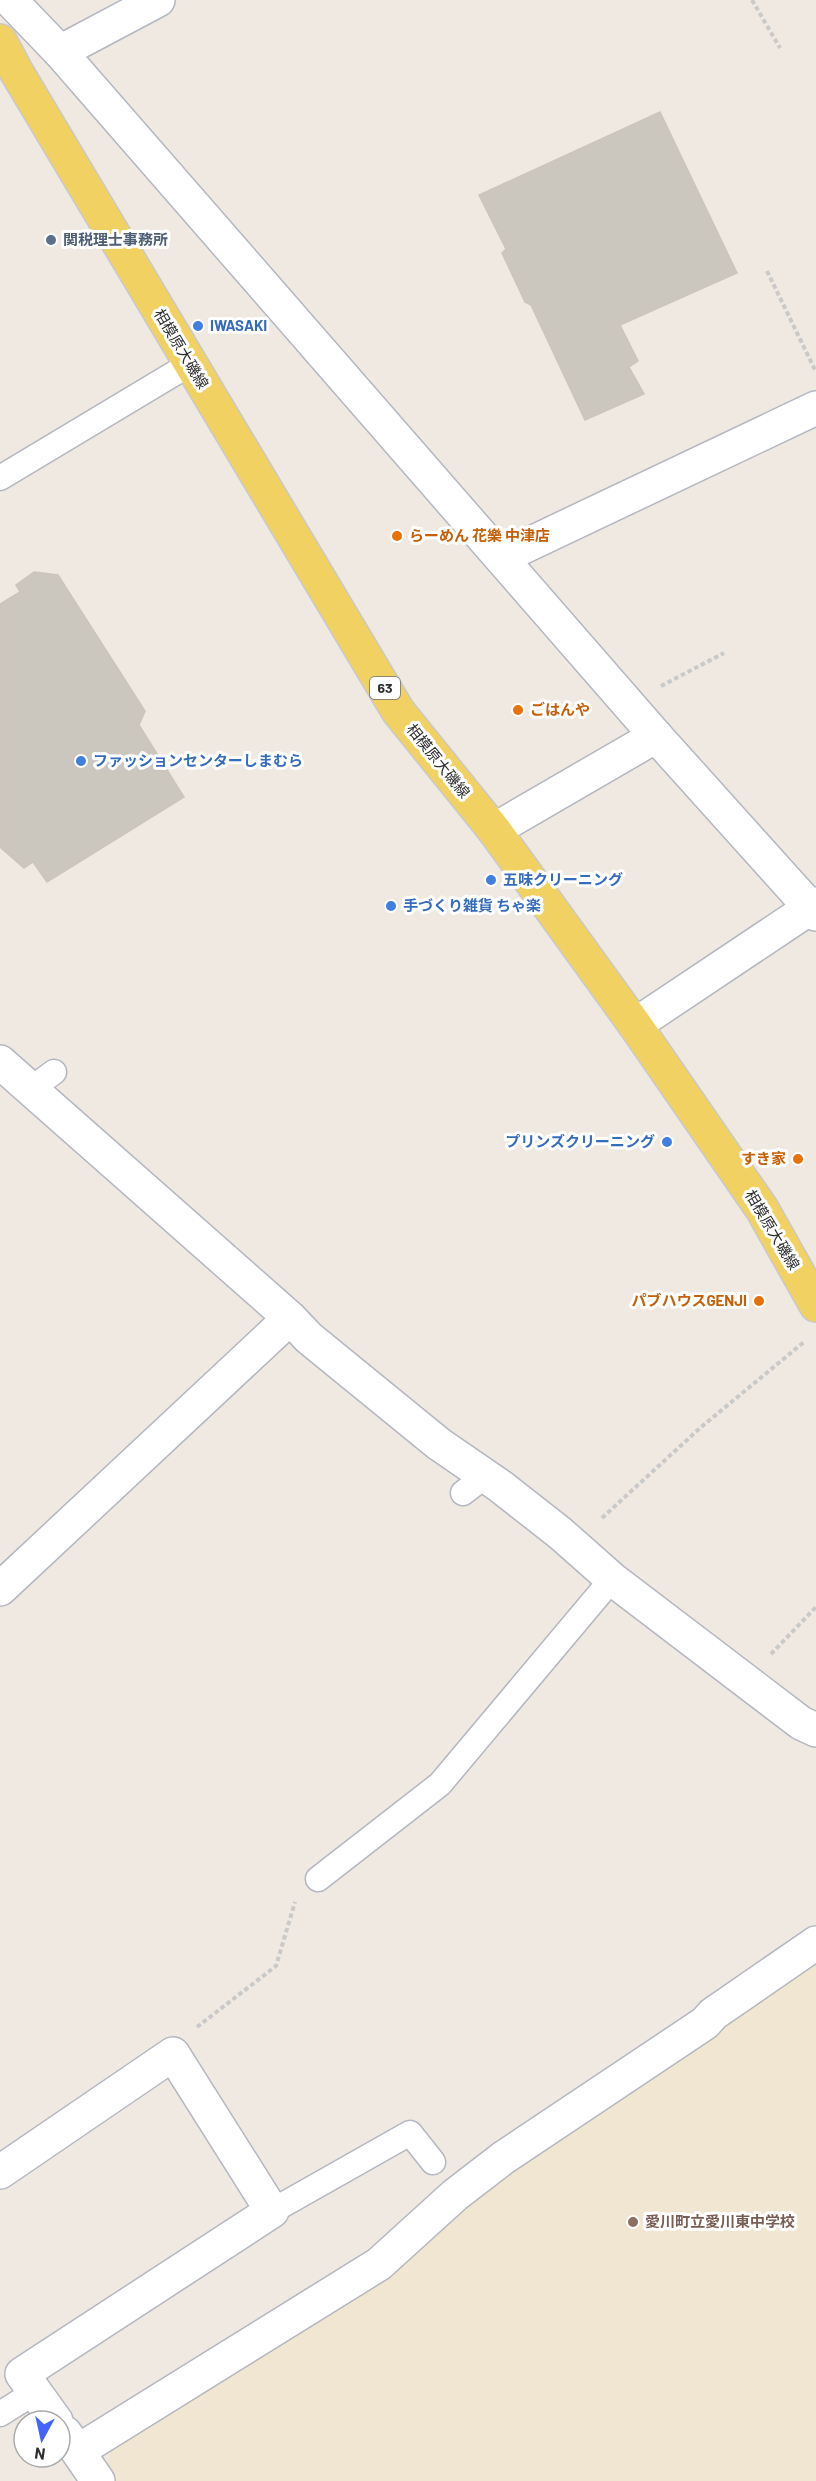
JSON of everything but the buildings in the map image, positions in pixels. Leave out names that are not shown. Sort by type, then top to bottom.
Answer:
[{"type":"main road","name":"相模原大磯線","points":[[0,41],[8,76],[190,364],[398,711],[494,830],[635,1024],[762,1209],[816,1305]]},
{"type":"street","points":[[10,0],[60,52],[656,736],[814,909],[635,1024]]},
{"type":"street","points":[[60,52],[158,0]]},
{"type":"street","points":[[502,558],[816,408]]},
{"type":"street","points":[[494,830],[656,736]]},
{"type":"street","points":[[0,1062],[42,1081],[234,1255],[309,1338],[439,1444],[474,1485],[552,1526],[612,1579],[801,1723],[816,1730]]},
{"type":"street","points":[[0,1589],[290,1318]]},
{"type":"street","points":[[72,2437],[379,2264],[455,2195],[503,2158],[705,2023],[713,2014],[816,1943]]},
{"type":"street","points":[[0,2172],[173,2054],[272,2211],[22,2374],[47,2409]]},
{"type":"street","points":[[72,2443],[98,2481]]},
{"type":"lane","points":[[0,478],[190,364]]},
{"type":"lane","points":[[318,1879],[441,1784],[612,1579]]},
{"type":"lane","points":[[272,2211],[410,2133],[433,2162]]},
{"type":"lane","points":[[0,2414],[35,2392]]},
{"type":"path","points":[[753,0],[780,48]]},
{"type":"path","points":[[767,271],[816,372]]},
{"type":"path","points":[[628,704],[724,653]]},
{"type":"path","points":[[572,1545],[700,1428],[807,1339]]},
{"type":"path","points":[[746,1680],[816,1607]]},
{"type":"path","points":[[173,2054],[183,2037],[276,1966],[297,1895],[318,1879]]},
{"type":"shaded area","name":"愛川町立愛川東中学校","points":[[816,1961],[816,2481],[109,2481],[106,2476],[112,2444],[393,2271],[508,2173]]},
{"type":"place","name":"関税理士事務所","points":[[51,240]]},
{"type":"place","name":"IWASAKI","points":[[198,326]]},
{"type":"place","name":"らーめん 花樂 中津店","points":[[397,536]]},
{"type":"place","name":"ごはんや","points":[[518,710]]},
{"type":"place","name":"ファッションセンターしまむら","points":[[81,761]]},
{"type":"place","name":"五味クリーニング","points":[[491,880]]},
{"type":"place","name":"手づくり雑貨 ちゃ楽","points":[[391,906]]},
{"type":"place","name":"プリンズクリーニング","points":[[667,1142]]},
{"type":"place","name":"すき家","points":[[798,1159]]},
{"type":"place","name":"パブハウスGENJI","points":[[759,1301]]},
{"type":"place","name":"愛川町立愛川東中学校","points":[[633,2222]]}]
